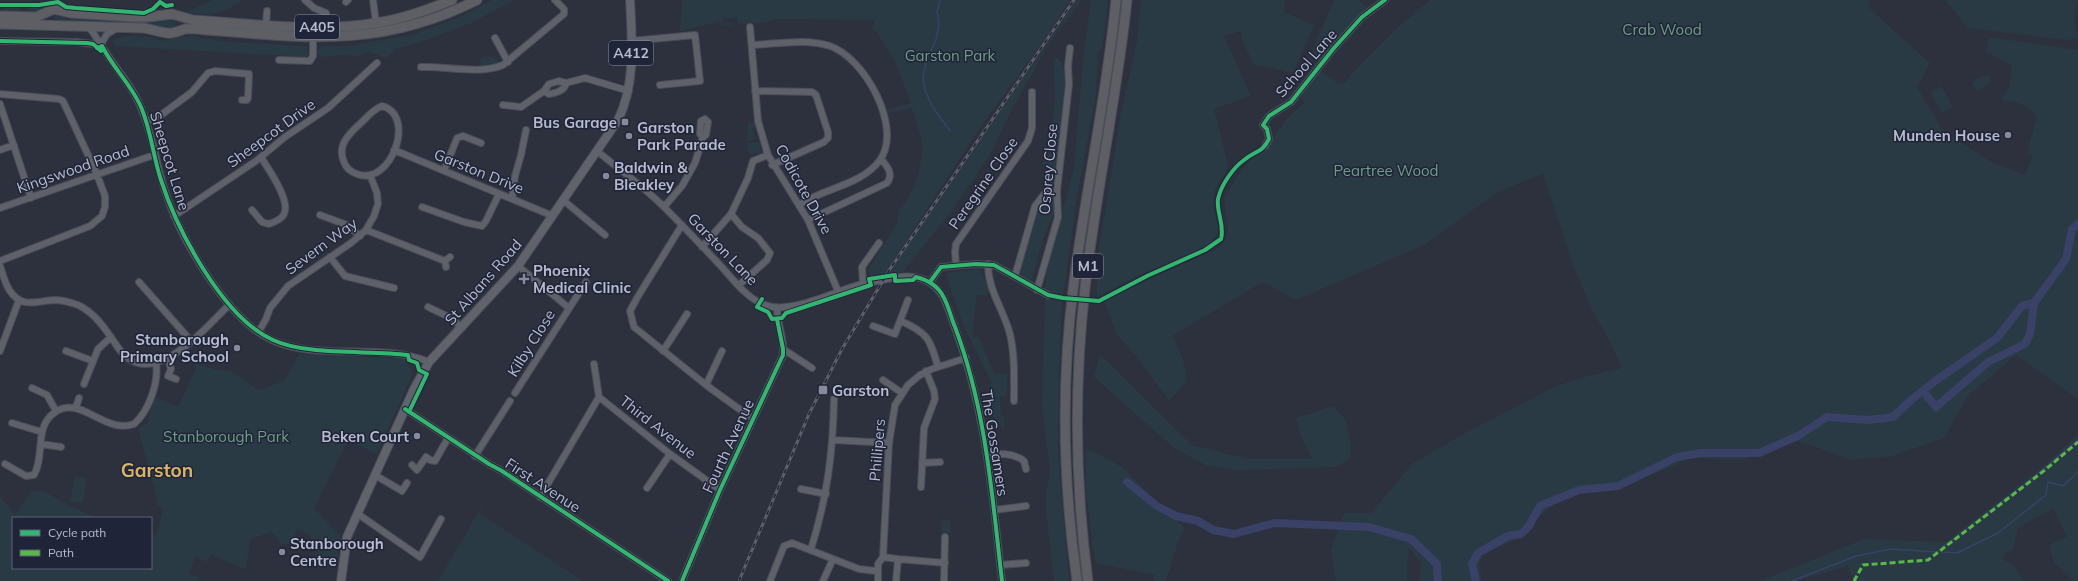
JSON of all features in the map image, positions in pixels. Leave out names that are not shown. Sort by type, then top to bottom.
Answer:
[{"type":"highway","name":"A405","points":[[0,16],[36,16],[51,7],[71,13],[148,18],[172,14],[193,20],[328,27],[376,24],[403,18],[452,0]]},
{"type":"highway","name":"A405","points":[[0,24],[118,27],[153,29],[166,33],[191,28],[313,38],[354,37],[395,30],[432,19],[477,0]]},
{"type":"highway","name":"M1","points":[[1077,581],[1072,536],[1067,462],[1068,343],[1074,283],[1106,80],[1116,0]]},
{"type":"highway","name":"M1","points":[[1088,581],[1077,448],[1080,346],[1090,248],[1121,59],[1127,0]]},
{"type":"highway","points":[[51,7],[49,18],[56,26]]},
{"type":"highway","points":[[178,16],[179,31]]},
{"type":"main road","name":"St Albans Road","points":[[341,581],[346,542],[405,409],[429,362],[518,266],[618,120],[626,105],[629,91],[631,40],[630,0]]},
{"type":"street","points":[[305,0],[314,8],[326,13],[328,27]]},
{"type":"street","points":[[373,0],[376,24]]},
{"type":"street","points":[[421,67],[481,69],[497,67],[508,62],[564,14],[564,9],[555,0]]},
{"type":"street","name":"School Lane","points":[[1265,146],[1269,138],[1267,129],[1263,125],[1269,116],[1292,102],[1334,48],[1362,17],[1385,0]]},
{"type":"street","points":[[266,24],[267,11]]},
{"type":"street","name":"Sheepcot Lane","points":[[88,26],[132,90],[146,121],[154,155],[174,216],[198,261],[229,305],[258,331],[273,340],[300,348],[402,354],[429,362]]},
{"type":"street","points":[[101,44],[107,34],[118,27]]},
{"type":"street","name":"Codicote Drive","points":[[750,27],[760,132],[772,165],[808,220],[838,291]]},
{"type":"street","points":[[631,40],[695,35],[700,81],[660,85]]},
{"type":"street","points":[[279,60],[310,61],[313,56],[313,38]]},
{"type":"street","points":[[495,38],[508,62]]},
{"type":"street","points":[[0,41],[76,42],[93,44]]},
{"type":"street","points":[[752,45],[816,44],[838,49],[853,61],[871,82],[882,109],[886,136],[881,159],[865,174],[808,199],[799,205]]},
{"type":"street","name":"Osprey Close","points":[[1037,290],[1058,217],[1057,191],[1069,84],[1068,66],[1070,48]]},
{"type":"street","name":"Sheepcot Drive","points":[[174,216],[261,157],[285,137],[328,108],[377,63]]},
{"type":"street","points":[[146,121],[157,118],[192,92],[212,72],[249,72],[246,102]]},
{"type":"street","points":[[503,104],[521,107],[544,91],[549,84],[559,81],[566,83],[585,78],[629,91]]},
{"type":"street","points":[[544,91],[549,94],[558,92],[563,90],[566,83]]},
{"type":"street","points":[[755,91],[812,92],[816,96],[828,132],[828,138],[824,142],[772,165]]},
{"type":"street","name":"Peregrine Close","points":[[956,265],[956,244],[1030,135],[1032,92]]},
{"type":"street","points":[[0,94],[58,99],[63,101],[97,174],[106,202],[102,216],[95,223],[0,261]]},
{"type":"street","points":[[0,104],[31,198]]},
{"type":"street","points":[[382,106],[389,110],[398,122],[399,131],[394,150],[383,168],[370,175],[360,175],[350,171],[344,164],[341,150],[346,137],[382,106]]},
{"type":"street","points":[[512,199],[515,176],[526,130]]},
{"type":"street","points":[[444,171],[457,138],[462,136],[481,143]]},
{"type":"street","points":[[664,207],[691,171],[698,157],[703,137]]},
{"type":"street","points":[[0,150],[14,145]]},
{"type":"street","name":"Garston Drive","points":[[394,150],[553,216]]},
{"type":"street","name":"Garston Lane","points":[[597,151],[664,207],[754,300],[777,309]]},
{"type":"street","name":"Kingswood Road","points":[[0,208],[154,155]]},
{"type":"street","points":[[702,247],[731,214],[748,178],[753,161],[768,155]]},
{"type":"street","points":[[252,210],[259,220],[265,224],[269,224],[281,218],[285,212],[285,202],[282,193],[261,157]]},
{"type":"street","points":[[808,220],[887,183],[890,179],[890,171],[881,159]]},
{"type":"street","name":"Severn Way","points":[[258,331],[266,319],[270,308],[288,286],[360,236],[366,230],[374,216],[378,204],[377,193],[370,175]]},
{"type":"street","points":[[1015,276],[1035,206],[1046,192]]},
{"type":"street","points":[[422,207],[464,222],[482,226],[499,194]]},
{"type":"street","points":[[563,200],[605,235]]},
{"type":"street","points":[[731,214],[742,227],[758,238],[770,253],[767,260],[738,285]]},
{"type":"street","points":[[322,224],[322,216],[347,225],[360,236]]},
{"type":"street","points":[[682,225],[656,265],[630,311],[634,327],[706,385],[753,419]]},
{"type":"street","points":[[366,230],[447,262]]},
{"type":"street","points":[[863,284],[862,267],[879,243]]},
{"type":"street","points":[[330,257],[344,276],[394,288]]},
{"type":"street","points":[[812,368],[784,349],[778,327],[777,309],[789,308],[863,284],[904,276],[916,277],[930,282],[942,268],[956,265],[988,264],[1015,276],[1048,295]]},
{"type":"street","points":[[988,264],[989,284],[1003,312],[1014,352],[1014,401]]},
{"type":"street","points":[[0,266],[9,289],[19,300],[32,304],[53,300],[77,305],[93,316],[122,352],[130,359],[143,364],[156,363],[179,352],[229,305]]},
{"type":"street","name":"Kilby Close","points":[[518,266],[569,308]]},
{"type":"street","points":[[140,282],[191,341]]},
{"type":"street","name":"Kilby Close","points":[[515,393],[586,282]]},
{"type":"street","name":"The Gossamers","points":[[930,282],[944,298],[966,358],[978,402],[988,455],[1002,581]]},
{"type":"street","points":[[383,293],[385,286]]},
{"type":"street","points":[[0,351],[19,300]]},
{"type":"street","points":[[873,326],[895,334],[901,322],[908,300]]},
{"type":"street","points":[[428,307],[450,318],[462,328]]},
{"type":"street","points":[[664,352],[687,314]]},
{"type":"street","points":[[901,322],[923,332],[931,342],[938,367]]},
{"type":"street","points":[[84,384],[98,349],[111,337]]},
{"type":"street","name":"Fourth Avenue","points":[[682,581],[720,490],[783,355],[784,349]]},
{"type":"street","points":[[66,351],[93,361]]},
{"type":"street","points":[[706,385],[722,351]]},
{"type":"street","points":[[168,358],[171,369],[168,376],[176,379]]},
{"type":"street","name":"Phillipers","points":[[876,571],[878,564],[884,556],[889,443],[896,405],[902,393],[914,379],[926,371],[966,358]]},
{"type":"street","points":[[5,464],[26,476],[32,476],[36,470],[42,432],[46,422],[56,411],[76,407],[118,426],[134,424],[144,411],[156,381],[156,363]]},
{"type":"street","points":[[540,497],[599,397],[594,364]]},
{"type":"street","points":[[921,487],[924,428],[934,399],[934,391],[926,371]]},
{"type":"street","points":[[883,380],[902,393]]},
{"type":"street","points":[[32,388],[47,395],[56,411]]},
{"type":"street","name":"Third Avenue","points":[[599,397],[670,454],[720,490]]},
{"type":"street","points":[[76,407],[79,398]]},
{"type":"street","points":[[811,550],[826,494],[833,440],[834,400]]},
{"type":"street","points":[[475,456],[510,401]]},
{"type":"street","name":"First Avenue","points":[[405,409],[475,456],[502,471],[668,581]]},
{"type":"street","points":[[12,423],[42,432]]},
{"type":"street","points":[[412,465],[417,470],[426,457],[435,461],[448,438]]},
{"type":"street","points":[[833,440],[889,443]]},
{"type":"street","points":[[41,444],[61,447]]},
{"type":"street","points":[[647,488],[670,454]]},
{"type":"street","name":"The Gossamers","points":[[988,455],[1002,454],[1014,456],[1024,460],[1026,469]]},
{"type":"street","points":[[922,463],[940,462]]},
{"type":"street","points":[[375,475],[402,491],[407,484]]},
{"type":"street","points":[[801,489],[826,494]]},
{"type":"street","name":"The Gossamers","points":[[994,510],[1026,506]]},
{"type":"street","points":[[358,514],[420,557],[442,519]]},
{"type":"street","points":[[944,581],[945,537]]},
{"type":"street","points":[[770,581],[786,544],[795,543],[859,569],[876,571],[878,581]]},
{"type":"street","points":[[884,556],[898,559],[945,563]]},
{"type":"street","points":[[824,581],[833,559]]},
{"type":"street","points":[[896,581],[898,559]]},
{"type":"street","points":[[1000,565],[1026,563]]},
{"type":"green space","points":[[214,0],[242,0],[228,9],[216,13],[203,14],[186,12]]},
{"type":"green space","points":[[492,0],[514,0],[471,23],[418,43],[397,48],[387,58],[368,52],[359,56],[342,55],[320,57],[317,53],[317,50],[322,46],[348,46],[415,34],[457,18]]},
{"type":"green space","name":"Garston Park","points":[[682,0],[1070,0],[1039,47],[979,129],[884,275],[870,278],[869,268],[897,223],[899,209],[909,197],[913,189],[919,172],[922,155],[921,137],[912,108],[888,113],[886,110],[911,103],[896,63],[876,31],[872,29],[875,20],[774,19],[764,23],[738,24],[737,17],[723,19],[723,23],[732,22],[732,25],[721,26],[720,21],[680,31]]},
{"type":"green space","points":[[1077,0],[1082,0],[1048,45],[1010,113],[990,155],[949,214],[903,272],[889,275],[898,259]]},
{"type":"green space","points":[[1091,0],[1108,0],[1102,51],[1098,51],[1096,95],[1077,197],[1062,303],[1058,455],[1069,581],[1054,581],[1046,511],[1046,495],[1050,470],[1042,406],[1046,271],[1074,168],[1083,60]]},
{"type":"green space","points":[[1141,0],[1285,0],[1284,12],[1314,25],[1293,73],[1265,66],[1254,65],[1242,40],[1241,31],[1224,36],[1251,96],[1214,109],[1228,164],[1226,171],[1216,187],[1213,199],[1217,233],[1206,248],[1137,276],[1097,297],[1096,268],[1121,113],[1137,42]]},
{"type":"green space","points":[[1334,0],[1358,0],[1370,10],[1352,22],[1318,63],[1314,61],[1313,49]]},
{"type":"green space","points":[[1430,0],[1869,0],[1870,9],[1930,63],[1917,87],[1943,131],[1991,162],[2025,175],[2033,155],[2027,153],[2037,117],[2025,106],[2017,102],[2001,99],[2009,89],[2012,66],[1991,54],[1986,53],[1989,37],[2078,50],[2078,399],[2016,355],[1968,396],[1944,438],[1892,456],[1851,460],[1808,444],[1795,441],[1741,460],[1691,458],[1620,489],[1577,494],[1550,507],[1536,520],[1528,533],[1483,555],[1480,564],[1481,581],[1419,581],[1421,563],[1409,548],[1407,581],[1336,581],[1331,550],[1344,513],[1371,513],[1412,464],[1467,432],[1556,386],[1588,376],[1622,368],[1605,332],[1592,311],[1574,267],[1543,174],[1499,191],[1424,245],[1296,300],[1263,282],[1173,335],[1183,360],[1187,381],[1169,401],[1139,359],[1116,334],[1104,299],[1217,249],[1227,239],[1228,228],[1224,200],[1235,179],[1258,150],[1275,135],[1286,119],[1304,103],[1302,97],[1319,70],[1339,84],[1343,84],[1363,61]]},
{"type":"green space","points":[[1946,0],[2078,0],[2074,19],[2078,38],[2068,40],[1967,28]]},
{"type":"green space","points":[[49,4],[39,13],[31,13],[25,6]]},
{"type":"green space","points":[[5,6],[18,6],[24,12],[0,12]]},
{"type":"green space","points":[[53,13],[132,19],[132,23],[142,23],[142,25],[57,20],[53,18]]},
{"type":"green space","points":[[170,18],[175,20],[176,24],[173,28],[144,25],[144,21]]},
{"type":"green space","points":[[133,35],[151,37],[161,41],[190,36],[229,42],[307,46],[308,57],[115,46],[113,41],[116,38]]},
{"type":"green space","points":[[485,56],[494,57],[501,64],[482,67],[479,58]]},
{"type":"green space","points":[[1054,57],[1062,62],[1067,85],[1056,206],[1041,245],[1031,283],[1021,276],[1020,269],[1035,215],[1048,199],[1050,170],[1042,164],[1049,153],[1055,103]]},
{"type":"green space","points":[[1983,75],[1990,76],[1991,82],[1979,90],[1976,90],[1972,82]]},
{"type":"green space","points":[[1941,86],[1953,107],[1942,113],[1930,92]]},
{"type":"green space","points":[[748,123],[755,123],[755,127],[752,128],[755,140],[747,141]]},
{"type":"green space","points":[[760,142],[761,153],[757,155],[756,152],[751,155],[748,151],[747,143]]},
{"type":"green space","points":[[980,269],[990,292],[986,295],[976,295],[973,337],[979,337],[994,374],[1007,374],[1007,396],[1000,397],[1001,417],[1004,417],[1004,430],[992,415],[991,382],[963,324],[945,273]]},
{"type":"green space","name":"Stanborough Park","points":[[195,343],[194,355],[197,364],[218,370],[231,371],[257,389],[266,388],[285,380],[299,354],[405,359],[413,373],[377,454],[351,442],[347,442],[314,508],[340,536],[337,561],[332,564],[316,562],[314,559],[317,546],[309,535],[298,529],[294,533],[298,539],[296,544],[282,544],[271,532],[250,539],[246,570],[211,554],[207,562],[195,557],[189,573],[200,578],[199,581],[0,581],[0,496],[15,515],[31,492],[42,490],[67,505],[97,517],[12,517],[12,569],[152,569],[152,534],[156,536],[163,509],[157,505],[156,495],[138,428],[147,424],[154,397],[178,407],[196,368],[193,355]]},
{"type":"green space","points":[[1100,354],[1192,445],[1249,459],[1312,459],[1301,436],[1296,418],[1333,406],[1345,419],[1351,443],[1351,454],[1348,460],[1336,467],[1236,470],[1205,465],[1173,447],[1094,377]]},
{"type":"green space","points":[[2078,435],[2078,581],[2074,581],[2054,563],[2049,545],[2067,537],[2053,508],[2018,528],[2013,549],[2004,554],[2003,559],[2012,564],[2024,581],[1853,581],[1848,566],[1796,581],[1760,581],[1864,539],[1946,542],[2041,468]]},
{"type":"green space","points":[[1086,448],[1122,467],[1185,529],[1179,539],[1166,581],[1153,581],[1155,575],[1095,563],[1086,491]]},
{"type":"green space","points":[[75,476],[87,478],[83,503],[70,501]]},
{"type":"green space","points":[[495,483],[479,513],[583,581],[438,581]]},
{"type":"green space","points":[[941,520],[950,520],[951,533],[941,533]]},
{"type":"waterway","points":[[940,0],[937,12],[939,24],[936,40],[927,59],[923,77],[925,90],[932,106],[950,131]]},
{"type":"waterway","points":[[1476,581],[1472,564],[1478,553],[1508,536],[1521,534],[1529,526],[1540,506],[1579,490],[1618,486],[1677,457],[1701,453],[1759,453],[1798,436],[1827,417],[1868,420],[1893,417],[1935,381],[1997,338],[2022,306],[2034,303],[2066,259],[2072,229],[2078,224]]},
{"type":"waterway","points":[[1923,391],[1936,407],[1988,362],[2025,344],[2030,334],[2034,303]]},
{"type":"waterway","points":[[1792,581],[1856,556],[1891,549],[1937,552],[2028,482],[2078,440]]},
{"type":"waterway","points":[[1942,552],[1957,553],[1998,533],[2046,495],[2048,482],[2063,486],[2078,472]]},
{"type":"waterway","points":[[1127,482],[1157,506],[1176,516],[1198,521],[1213,530],[1234,534],[1274,523],[1369,527],[1411,539],[1437,564],[1438,581]]},
{"type":"railway","points":[[739,581],[809,414],[842,349],[890,269],[1074,0]]},
{"type":"marked path","points":[[1854,581],[1863,565],[1928,560],[2045,470],[2078,442]]},
{"type":"cycle path","points":[[930,282],[941,267],[976,264],[994,265],[1048,295],[1063,298],[1099,301],[1147,276],[1205,250],[1221,239],[1222,229],[1218,209],[1218,199],[1222,188],[1228,177],[1240,163],[1264,147],[1266,144],[1269,139],[1267,129],[1263,125],[1269,116],[1291,102],[1334,48],[1362,17],[1385,0]]},
{"type":"cycle path","points":[[0,5],[39,5],[58,2],[66,7],[144,13],[153,9],[160,2],[166,6],[172,5]]},
{"type":"cycle path","points":[[0,41],[87,43],[93,44],[101,51]]},
{"type":"cycle path","points":[[97,48],[102,46],[111,62],[137,99],[147,125],[161,180],[178,223],[204,270],[220,293],[237,313],[254,329],[273,340],[287,345],[339,352],[408,355],[409,360],[417,363],[419,370],[427,374],[409,412]]},
{"type":"cycle path","points":[[762,299],[757,307],[768,312],[772,319],[782,318],[786,313],[871,285],[869,279],[895,275],[895,281],[913,280],[916,277],[929,282],[939,290],[947,305],[966,358],[981,421],[991,484],[1002,581]]},
{"type":"cycle path","points":[[682,581],[720,490],[783,355],[777,319]]},
{"type":"cycle path","points":[[405,409],[502,471],[668,581]]},
{"type":"place","name":"Bus Garage","points":[[625,122]]},
{"type":"place","name":"Munden House","points":[[2008,135]]},
{"type":"place","name":"Garston Park Parade","points":[[629,136]]},
{"type":"place","name":"Baldwin & Bleakley","points":[[606,176]]},
{"type":"place","name":"Phoenix Medical Clinic","points":[[524,279]]},
{"type":"place","name":"Stanborough Primary School","points":[[237,348]]},
{"type":"place","name":"Garston","points":[[823,390]]},
{"type":"place","name":"Beken Court","points":[[417,436]]},
{"type":"place","name":"Stanborough Centre","points":[[282,552]]},
{"type":"district","name":"Garston","points":[[157,470]]},
{"type":"park label","name":"Crab Wood","points":[[1662,29]]},
{"type":"park label","name":"Peartree Wood","points":[[1386,170]]}]
